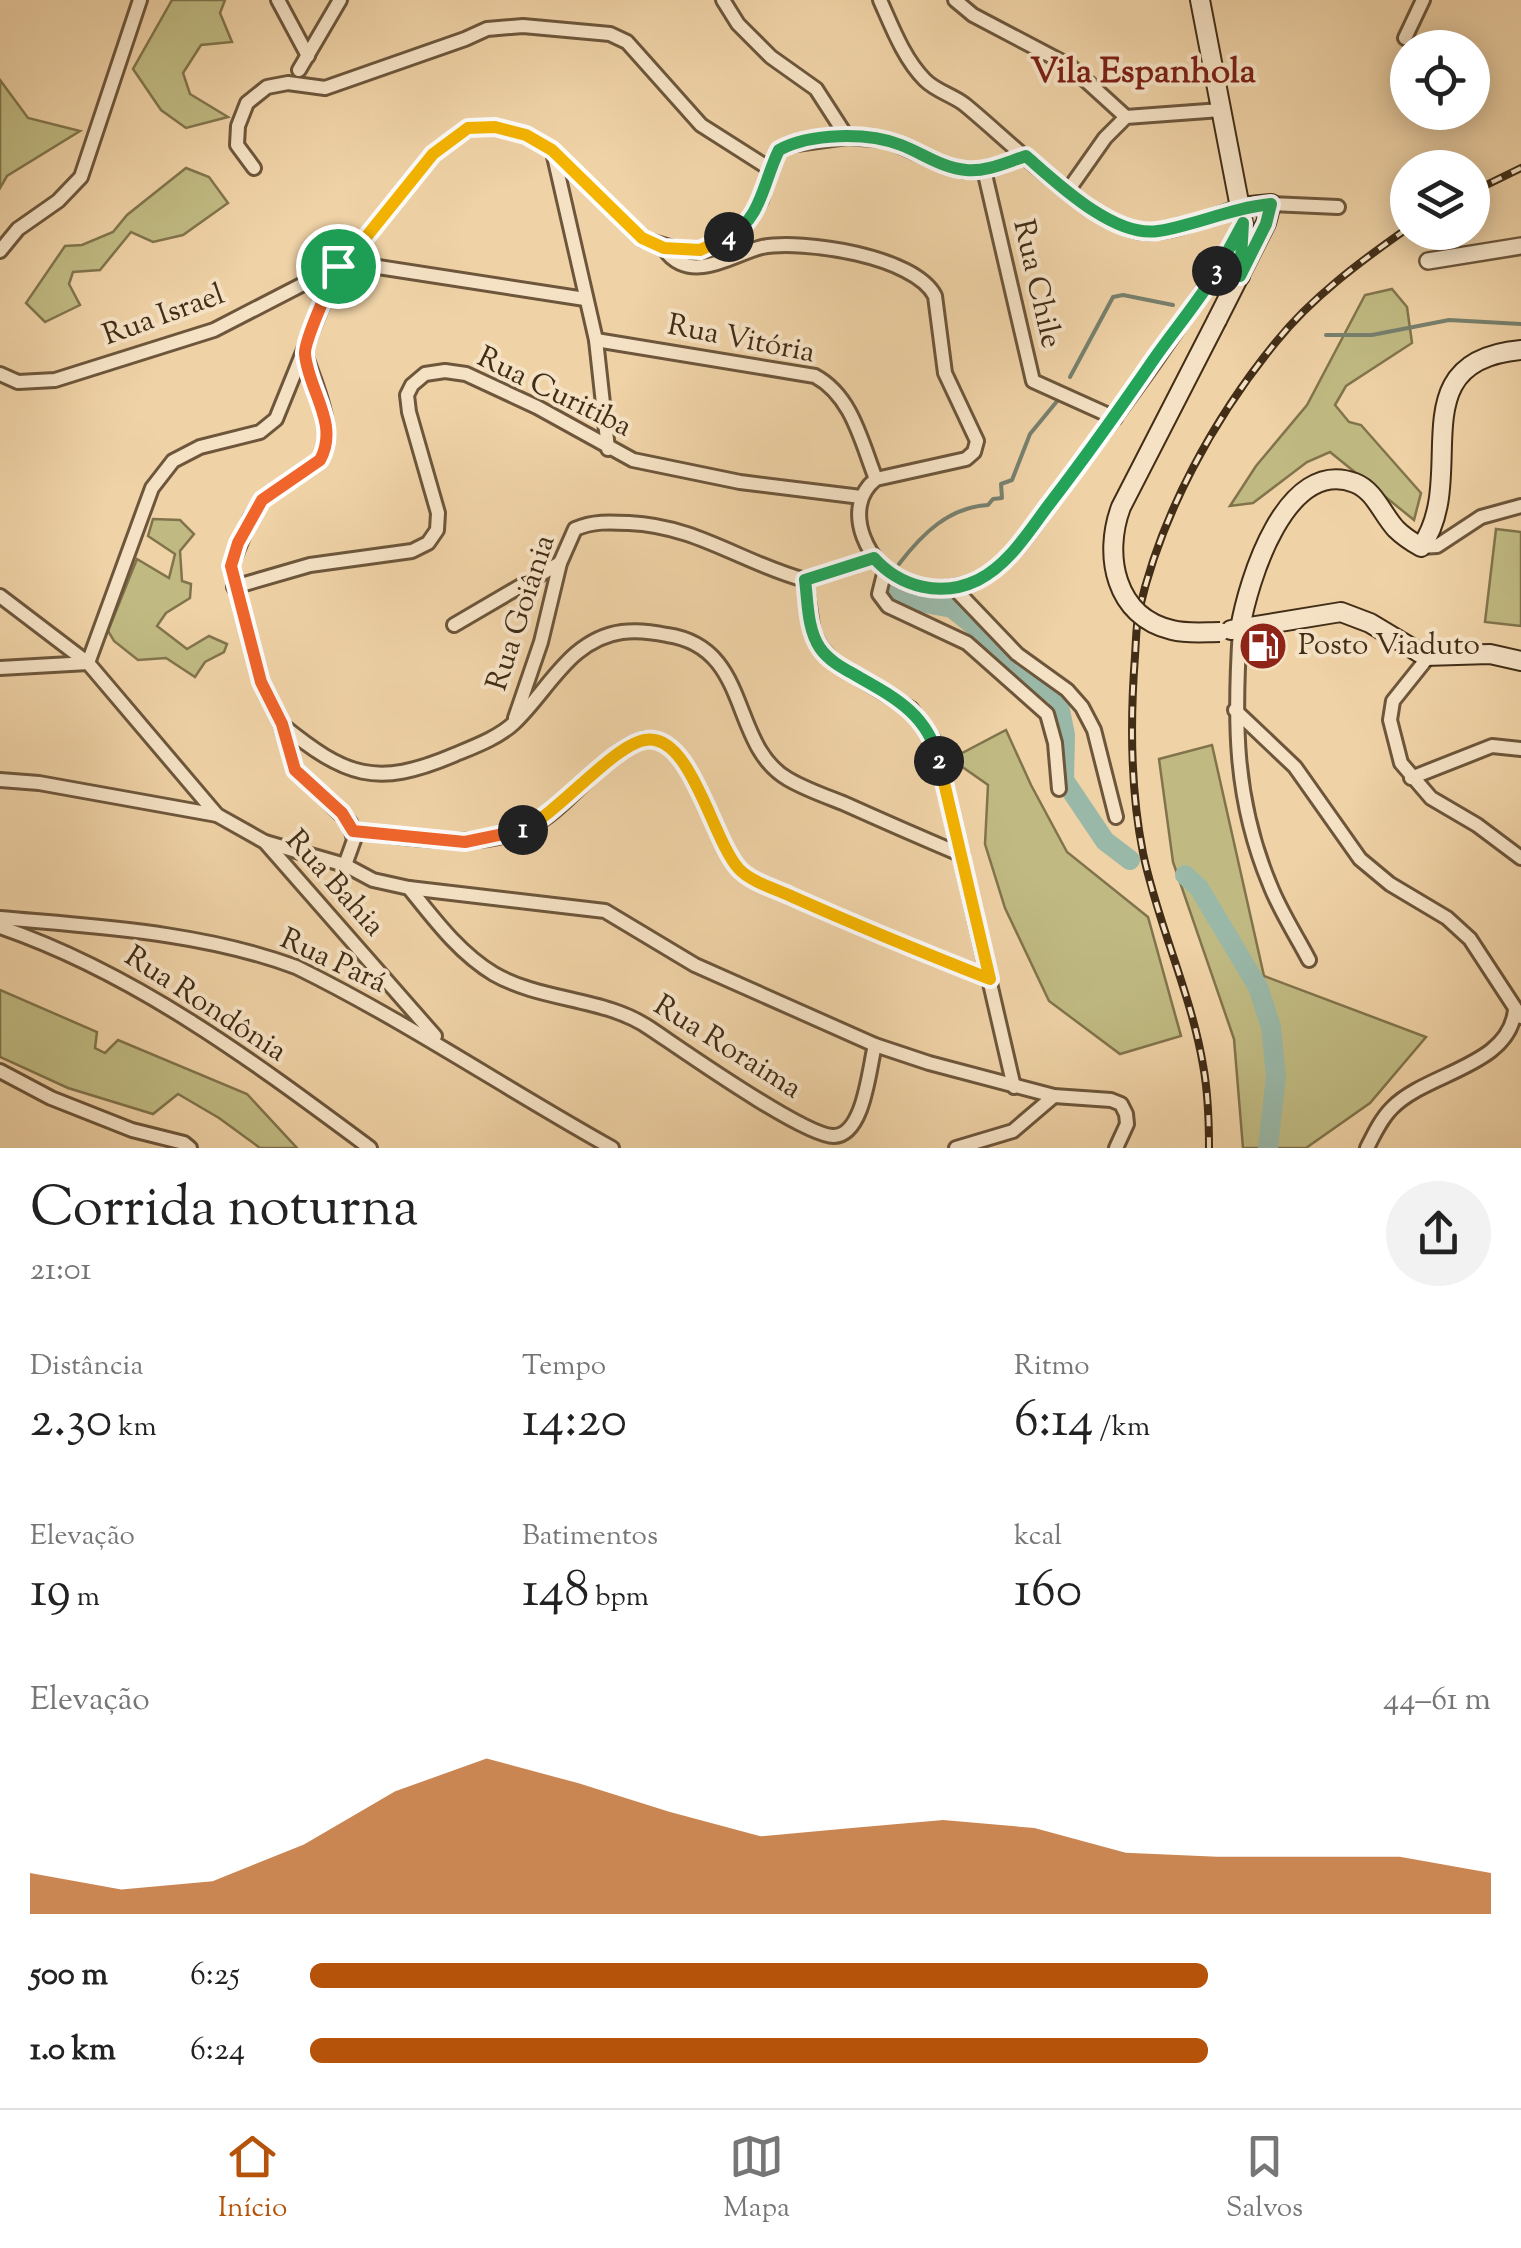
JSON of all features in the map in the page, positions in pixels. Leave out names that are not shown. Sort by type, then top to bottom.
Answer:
[{"type":"main road","points":[[1200,0],[1242,215],[1240,276]]},
{"type":"main road","points":[[1242,215],[1271,204]]},
{"type":"main road","points":[[1271,204],[1266,224],[1120,507],[1110,550],[1125,597],[1137,612],[1168,630],[1230,630],[1341,612],[1370,623],[1429,656],[1490,654],[1521,661]]},
{"type":"main road","points":[[1230,630],[1269,540],[1295,497],[1316,482],[1338,480],[1355,483],[1368,491],[1397,530],[1421,547],[1435,521],[1444,412],[1452,384],[1481,357],[1521,350]]},
{"type":"street","points":[[0,250],[18,228],[58,201],[81,177],[140,0]]},
{"type":"street","points":[[278,0],[308,56]]},
{"type":"street","points":[[299,70],[340,0]]},
{"type":"street","points":[[723,0],[738,24],[770,57],[816,89],[846,137]]},
{"type":"street","points":[[880,0],[905,51],[926,80],[961,102],[1067,192],[1129,229],[1161,231],[1242,215]]},
{"type":"street","points":[[954,0],[972,15],[1070,66],[1126,117]]},
{"type":"street","points":[[1409,30],[1422,0]]},
{"type":"street","points":[[254,168],[237,144],[241,116],[257,92],[278,84],[325,88],[487,29],[523,26],[610,34],[627,42],[701,125],[770,169]]},
{"type":"street","points":[[1067,192],[1104,138],[1126,117],[1220,110]]},
{"type":"street","points":[[0,668],[88,663],[152,488],[173,461],[200,446],[260,432],[276,420],[342,264],[433,154],[468,128],[495,127],[526,135],[552,150],[642,238],[664,248],[700,250],[742,230],[761,200],[779,150],[789,145],[846,137],[887,140],[965,170],[984,170],[1026,156]]},
{"type":"street","points":[[552,150],[596,340],[608,448]]},
{"type":"street","name":"Rua Chile","points":[[984,170],[1033,381],[1115,418]]},
{"type":"street","points":[[1271,204],[1338,207]]},
{"type":"street","points":[[664,248],[670,258],[688,266],[704,266],[763,247],[845,249],[904,270],[931,287],[944,373],[974,430],[974,452],[952,463],[876,479],[866,486],[861,497],[864,537],[874,558],[907,584],[936,589],[986,574],[1016,548],[1115,418],[1208,286],[1242,215]]},
{"type":"street","points":[[1428,260],[1521,246]]},
{"type":"street","points":[[342,264],[585,299]]},
{"type":"street","name":"Rua Israel","points":[[0,374],[18,382],[55,380],[197,335],[342,264]]},
{"type":"street","points":[[559,295],[579,272]]},
{"type":"street","name":"Rua Vitória","points":[[596,340],[815,376],[829,384],[844,401],[876,479]]},
{"type":"street","points":[[304,351],[326,421],[324,452],[320,460],[262,500],[238,543],[231,566],[261,682],[282,724],[295,770],[342,813],[353,831],[354,840],[345,864]]},
{"type":"street","name":"Rua Curitiba","points":[[234,587],[310,565],[384,557],[428,543],[437,530],[438,513],[409,412],[408,396],[412,385],[425,374],[445,371],[466,374],[537,407],[633,460],[700,475],[861,497]]},
{"type":"street","points":[[1421,547],[1437,546],[1481,516],[1521,506]]},
{"type":"street","name":"Rua Goiânia","points":[[512,725],[542,642],[560,563],[576,529],[589,523],[659,524],[703,537],[805,580]]},
{"type":"street","points":[[874,558],[805,580],[813,633],[820,648],[836,664],[912,710],[934,740],[1014,1086]]},
{"type":"street","points":[[454,625],[560,563]]},
{"type":"street","points":[[885,570],[879,594],[888,606],[966,642],[1047,714],[1055,743],[1058,790]]},
{"type":"street","points":[[952,587],[1017,654],[1068,690],[1082,706],[1094,730],[1116,816]]},
{"type":"street","name":"Rua Bahia","points":[[0,596],[88,663],[218,816]]},
{"type":"street","points":[[1230,630],[1238,767],[1257,852],[1271,890],[1309,960]]},
{"type":"street","points":[[282,724],[308,746],[345,767],[380,776],[410,772],[512,725],[557,672],[580,650],[602,638],[622,632],[680,636],[706,650],[722,668],[737,690],[762,754],[787,779],[962,855]]},
{"type":"street","points":[[1429,656],[1404,683],[1391,710],[1394,745],[1410,778],[1432,798],[1521,858]]},
{"type":"street","points":[[1235,710],[1295,767],[1360,859],[1390,884],[1448,918],[1470,939],[1518,1014],[1500,1046],[1393,1107],[1367,1148]]},
{"type":"street","points":[[353,831],[465,842],[521,831],[544,820],[629,746],[647,739],[665,742],[688,768],[724,850],[740,871],[873,934],[990,979]]},
{"type":"street","points":[[1410,778],[1492,746],[1521,749]]},
{"type":"street","name":"Rua Bahia","points":[[0,780],[39,783],[218,816],[265,842],[443,1045]]},
{"type":"street","points":[[265,842],[345,864],[373,880],[409,888],[604,911],[695,965],[875,1045],[1054,1096],[1090,1096],[1121,1104],[1127,1124],[1116,1148]]},
{"type":"street","name":"Rua Roraima","points":[[409,888],[470,957],[493,973],[524,989],[632,1018],[774,1109],[820,1133],[834,1136],[857,1123],[875,1045]]},
{"type":"street","name":"Rua Pará","points":[[0,918],[158,932],[272,958],[322,980],[443,1045],[507,1089],[612,1148]]},
{"type":"street","name":"Rua Rondônia","points":[[0,927],[50,944],[132,985],[225,1044],[370,1148]]},
{"type":"street","points":[[0,1071],[51,1098],[190,1148]]},
{"type":"street","points":[[956,1148],[1013,1130],[1054,1096]]},
{"type":"shaded area","points":[[172,0],[225,0],[220,13],[232,42],[201,45],[183,73],[190,94],[228,117],[186,128],[161,110],[133,69]]},
{"type":"shaded area","points":[[0,80],[28,118],[80,131],[7,176],[0,188]]},
{"type":"shaded area","points":[[186,168],[209,177],[228,203],[183,235],[153,242],[131,232],[100,270],[73,272],[69,284],[80,305],[45,322],[26,303],[65,246],[82,245],[113,232],[127,215]]},
{"type":"shaded area","points":[[1392,289],[1407,307],[1412,343],[1346,386],[1335,405],[1349,422],[1361,425],[1421,493],[1414,520],[1330,452],[1307,462],[1253,503],[1230,506],[1256,466],[1307,405],[1365,295]]},
{"type":"shaded area","points":[[153,519],[180,520],[194,534],[180,551],[182,581],[191,584],[190,598],[166,613],[157,626],[187,649],[209,636],[227,644],[224,652],[205,662],[195,677],[166,658],[138,660],[114,641],[108,631],[137,559],[169,578],[175,554],[148,536]]},
{"type":"shaded area","points":[[1496,529],[1521,532],[1521,626],[1485,622]]},
{"type":"shaded area","points":[[1006,730],[1067,852],[1148,917],[1181,1036],[1120,1054],[1049,1001],[1005,908],[985,844],[988,785],[951,759]]},
{"type":"shaded area","points":[[1212,745],[1264,976],[1426,1037],[1370,1103],[1306,1148],[1243,1148],[1234,1039],[1173,862],[1159,759]]},
{"type":"shaded area","points":[[0,990],[97,1032],[95,1048],[105,1053],[118,1040],[247,1094],[297,1148],[260,1148],[178,1094],[153,1114],[68,1088],[0,1057]]},
{"type":"waterway","points":[[1070,377],[1113,297],[1123,295],[1173,305]]},
{"type":"waterway","points":[[1326,335],[1372,335],[1449,320],[1521,324]]},
{"type":"waterway","points":[[899,564],[938,524],[961,511],[1002,498],[1001,484],[1012,480],[1030,434],[1058,400]]},
{"type":"waterway","points":[[888,583],[891,594],[898,598],[952,608],[983,633],[1028,684],[1057,695],[1065,735],[1064,780],[1105,841],[1130,860]]},
{"type":"waterway","points":[[1185,875],[1199,888],[1258,987],[1271,1027],[1276,1076],[1268,1148]]},
{"type":"railway","points":[[1490,183],[1521,168]]},
{"type":"railway","points":[[1209,1148],[1206,1086],[1198,1038],[1149,880],[1139,829],[1132,730],[1139,611],[1161,539],[1192,469],[1253,371],[1321,295],[1390,241]]},
{"type":"place","name":"Posto Viaduto","points":[[1263,646]]},
{"type":"district","name":"Vila Espanhola","points":[[1143,73]]},
{"type":"route","points":[[495,127],[526,135],[552,150],[582,176],[642,238],[680,250],[700,250],[742,230],[754,216],[779,150],[801,142],[846,137],[887,140],[965,170],[984,170],[1026,156],[1067,192],[1129,229],[1145,232],[1161,231],[1240,207],[1271,204],[1266,224],[1240,276],[1243,223],[1208,286],[1115,418],[997,568],[976,581],[936,589],[907,584],[874,558],[805,580],[813,633],[820,648],[836,664],[912,710],[934,740],[990,979],[873,934],[740,871],[724,850],[688,768],[665,742],[647,739],[629,746],[544,820],[521,831],[465,842],[353,831],[342,813],[305,782],[295,770],[282,724],[261,682],[231,566],[238,543],[262,500],[320,460],[324,452],[326,421],[304,351],[338,266],[346,262],[433,154],[468,128],[495,127]]}]
